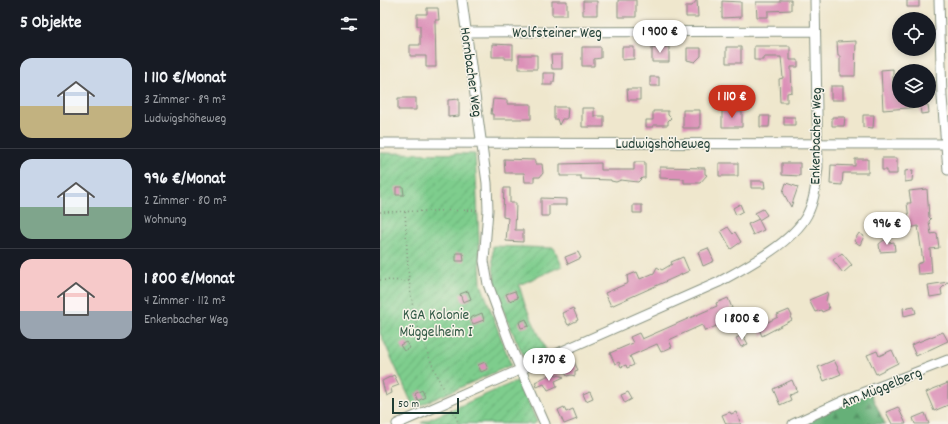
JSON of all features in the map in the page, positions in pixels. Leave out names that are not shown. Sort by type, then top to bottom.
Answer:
[{"type":"street","name":"Hornbacher Weg","points":[[462,0],[488,196],[485,272],[488,284],[521,370],[545,424]]},
{"type":"street","name":"Enkenbacher Weg","points":[[397,424],[719,282],[766,255],[797,229],[807,215],[814,194],[818,167],[815,0]]},
{"type":"street","points":[[939,0],[945,144],[948,170]]},
{"type":"street","name":"Wolfsteiner Weg","points":[[466,32],[815,30]]},
{"type":"street","name":"Ludwigshöheweg","points":[[380,143],[945,144]]},
{"type":"street","name":"Am Müggelberg","points":[[793,424],[850,398],[948,360]]},
{"type":"path","points":[[380,212],[477,210]]},
{"type":"path","points":[[405,212],[409,281],[418,327],[445,394]]},
{"type":"path","points":[[380,280],[409,281]]},
{"type":"path","points":[[452,409],[459,424]]},
{"type":"green space","name":"KGA Kolonie Müggelheim I","points":[[380,153],[475,154],[481,284],[511,365],[414,408],[380,333]]},
{"type":"green space","name":"KGA Kolonie Müggelheim I","points":[[493,246],[554,248],[562,266],[519,285],[525,305],[546,350],[525,359],[507,318],[497,290],[494,276]]},
{"type":"green space","points":[[519,380],[537,422],[533,424],[421,423]]},
{"type":"green space","points":[[870,392],[885,424],[800,424]]},
{"type":"building","points":[[618,0],[636,0],[636,17],[618,17]]},
{"type":"building","points":[[697,0],[698,17],[686,17],[686,6],[692,6]]},
{"type":"building","points":[[780,0],[791,0],[791,10],[768,11],[768,17],[757,17],[756,2],[780,2]]},
{"type":"building","points":[[907,0],[919,0],[919,7],[907,7]]},
{"type":"building","points":[[552,1],[567,1],[567,15],[552,15]]},
{"type":"building","points":[[583,1],[597,1],[597,15],[583,15]]},
{"type":"building","points":[[722,1],[741,2],[741,17],[722,18]]},
{"type":"building","points":[[427,8],[438,8],[439,20],[435,20],[436,67],[426,67],[426,56],[410,56],[410,45],[420,45],[420,26],[417,26],[417,14],[427,14]]},
{"type":"building","points":[[856,41],[855,76],[840,76],[840,56],[838,56],[837,42]]},
{"type":"building","points":[[492,44],[513,45],[513,59],[505,59],[505,57],[492,57]]},
{"type":"building","points":[[754,46],[790,46],[790,60],[798,60],[798,67],[791,67],[792,92],[787,93],[787,102],[780,102],[779,79],[783,78],[781,57],[763,57],[763,60],[754,60]]},
{"type":"building","points":[[582,47],[601,47],[601,58],[594,59],[594,66],[582,66]]},
{"type":"building","points":[[622,47],[634,47],[634,59],[622,60]]},
{"type":"building","points":[[652,47],[669,47],[669,62],[652,62]]},
{"type":"building","points":[[726,47],[741,47],[741,63],[726,63]]},
{"type":"building","points":[[687,48],[701,48],[701,56],[695,62],[687,60]]},
{"type":"building","points":[[519,55],[537,55],[537,69],[519,69]]},
{"type":"building","points":[[551,55],[562,55],[562,69],[552,69]]},
{"type":"building","points":[[892,69],[892,108],[908,108],[883,110],[881,70]]},
{"type":"building","points":[[543,73],[555,73],[554,82],[552,82],[552,85],[543,85]]},
{"type":"building","points":[[650,77],[659,77],[659,86],[650,86]]},
{"type":"building","points":[[831,86],[843,86],[843,100],[831,100]]},
{"type":"building","points":[[627,89],[640,89],[640,100],[628,100]]},
{"type":"building","points":[[398,98],[416,98],[416,110],[398,110]]},
{"type":"building","points":[[459,99],[459,116],[448,117],[448,100]]},
{"type":"building","points":[[493,99],[507,100],[507,104],[531,104],[531,119],[493,119],[493,114],[491,114]]},
{"type":"building","points":[[554,107],[568,107],[567,119],[562,119],[559,125],[557,119],[554,119]]},
{"type":"building","points":[[582,108],[594,108],[594,116],[604,116],[604,127],[582,127]]},
{"type":"building","points":[[920,108],[928,108],[929,113],[921,114]]},
{"type":"building","points":[[683,110],[700,110],[700,128],[683,128]]},
{"type":"building","points":[[653,111],[668,111],[668,115],[671,118],[668,121],[668,125],[653,125],[653,127],[646,127],[646,120],[653,120]]},
{"type":"building","points":[[722,111],[742,112],[742,127],[722,127]]},
{"type":"building","points":[[863,115],[874,115],[873,128],[863,127]]},
{"type":"building","points":[[760,116],[770,116],[769,127],[760,127]]},
{"type":"building","points":[[784,117],[795,117],[795,125],[784,125]]},
{"type":"building","points":[[832,117],[845,117],[844,126],[832,126]]},
{"type":"building","points":[[882,158],[897,158],[897,174],[887,174],[887,170],[882,170]]},
{"type":"building","points":[[504,159],[535,160],[535,164],[542,164],[543,173],[540,177],[534,177],[534,182],[525,182],[524,173],[505,173]]},
{"type":"building","points":[[855,159],[868,159],[868,173],[843,173],[842,185],[830,184],[831,165],[855,166]]},
{"type":"building","points":[[634,162],[645,162],[645,178],[642,178],[638,182],[621,180],[616,182],[611,180],[581,179],[581,176],[560,176],[560,164],[601,163],[601,170],[634,170]]},
{"type":"building","points":[[719,163],[738,163],[738,176],[719,176]]},
{"type":"building","points":[[782,163],[800,163],[800,176],[782,175]]},
{"type":"building","points":[[660,167],[705,168],[705,174],[707,175],[700,183],[684,183],[684,179],[660,178]]},
{"type":"building","points":[[913,170],[912,181],[905,182],[905,171]]},
{"type":"building","points":[[751,181],[764,181],[765,188],[751,188]]},
{"type":"building","points":[[786,183],[798,187],[791,207],[783,192]]},
{"type":"building","points":[[396,187],[403,187],[404,195],[396,195]]},
{"type":"building","points":[[504,188],[510,188],[510,203],[516,203],[515,230],[523,230],[523,242],[506,241],[508,218],[503,217]]},
{"type":"building","points":[[927,189],[929,217],[931,219],[929,221],[931,234],[937,233],[939,248],[930,249],[932,273],[918,274],[917,264],[923,262],[918,226],[910,228],[907,203],[911,203],[909,191]]},
{"type":"building","points":[[541,198],[567,199],[567,205],[549,205],[549,216],[541,216]]},
{"type":"building","points":[[740,204],[743,211],[736,215],[733,208]]},
{"type":"building","points":[[633,205],[642,205],[642,213],[633,213]]},
{"type":"building","points":[[763,209],[767,215],[759,220],[764,230],[753,235],[748,224],[759,219],[755,213]]},
{"type":"building","points":[[728,227],[733,234],[735,232],[741,242],[731,249],[721,231]]},
{"type":"building","points":[[859,233],[864,236],[860,245],[854,241]]},
{"type":"building","points":[[888,239],[889,243],[894,242],[895,251],[880,252],[879,244]]},
{"type":"building","points":[[708,248],[714,261],[703,266],[698,252]]},
{"type":"building","points":[[578,252],[581,258],[568,264],[565,257]]},
{"type":"building","points":[[456,253],[463,253],[464,261],[456,261]]},
{"type":"building","points":[[842,253],[852,265],[843,273],[833,260]]},
{"type":"building","points":[[683,257],[689,271],[611,306],[605,293],[628,283],[627,276],[637,272],[640,279],[654,273],[657,267],[662,270],[672,264],[671,262]]},
{"type":"building","points":[[948,282],[941,289],[942,295],[930,297],[928,285]]},
{"type":"building","points":[[468,291],[471,299],[463,302],[460,294]]},
{"type":"building","points":[[515,291],[518,298],[509,301],[506,294]]},
{"type":"building","points":[[828,292],[826,301],[829,309],[822,312],[821,310],[815,312],[809,300]]},
{"type":"building","points":[[728,298],[732,308],[717,315],[721,324],[705,331],[702,325],[669,340],[672,347],[661,352],[657,344],[630,356],[634,365],[627,368],[626,365],[621,367],[619,362],[615,364],[610,353],[633,343],[630,337],[639,333],[642,339],[717,306],[716,303]]},
{"type":"building","points":[[914,306],[916,313],[904,316],[903,308]]},
{"type":"building","points":[[573,308],[578,320],[568,325],[562,313]]},
{"type":"building","points":[[789,310],[792,320],[762,336],[758,327],[778,317],[777,315]]},
{"type":"building","points":[[482,313],[484,320],[473,324],[470,318]]},
{"type":"building","points":[[526,319],[529,326],[521,328],[519,322]]},
{"type":"building","points":[[943,332],[948,341],[916,356],[911,345]]},
{"type":"building","points":[[743,335],[748,344],[741,347],[736,338]]},
{"type":"building","points":[[406,342],[410,348],[404,351],[400,345]]},
{"type":"building","points":[[892,350],[898,363],[876,374],[867,355],[877,351],[879,356]]},
{"type":"building","points":[[834,360],[841,374],[824,381],[818,367]]},
{"type":"building","points":[[485,362],[488,369],[481,372],[478,365]]},
{"type":"building","points":[[574,362],[578,370],[575,371],[575,376],[567,376],[562,367]]},
{"type":"building","points":[[550,373],[564,377],[555,381],[557,387],[548,391],[544,384],[537,387],[535,382],[549,375]]},
{"type":"building","points":[[394,375],[399,385],[391,388],[392,393],[386,396],[382,381]]},
{"type":"building","points":[[792,380],[797,392],[789,395],[791,400],[780,405],[773,389]]},
{"type":"building","points":[[948,383],[948,405],[934,411],[926,392]]},
{"type":"building","points":[[422,390],[425,397],[418,401],[415,394]]},
{"type":"building","points":[[590,391],[593,398],[586,401],[583,394]]},
{"type":"building","points":[[628,392],[632,399],[625,403],[621,395]]},
{"type":"building","points":[[564,407],[566,412],[573,409],[577,419],[564,424],[558,410]]},
{"type":"building","points":[[898,407],[906,424],[892,424],[886,412]]},
{"type":"building","points":[[730,412],[731,414],[736,412],[741,424],[726,424],[722,415]]},
{"type":"building","points":[[925,413],[929,424],[915,424],[913,418]]}]
